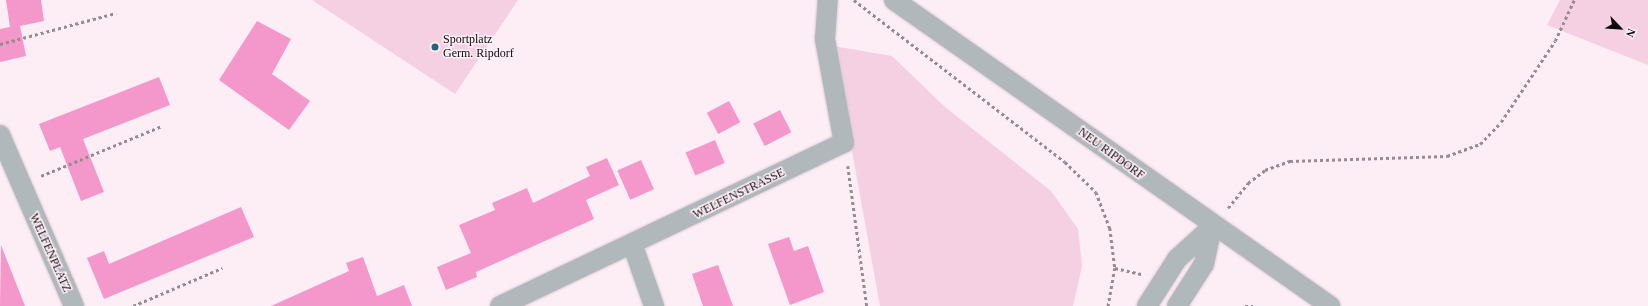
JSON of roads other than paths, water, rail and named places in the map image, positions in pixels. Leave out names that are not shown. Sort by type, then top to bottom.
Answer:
[{"type":"street","name":"WELFENSTRASSE","points":[[500,306],[633,246],[844,143],[825,39],[828,0]]},
{"type":"street","name":"NEU RIPDORF","points":[[894,0],[1212,227],[1330,306]]},
{"type":"street","name":"WELFENPLATZ","points":[[0,135],[23,193],[74,306]]},
{"type":"street","points":[[1147,306],[1177,259],[1212,227]]},
{"type":"street","points":[[1177,306],[1204,264],[1212,227]]},
{"type":"street","points":[[633,246],[654,306]]},
{"type":"place","name":"Sportplatz Germ. Ripdorf","points":[[435,47]]}]
